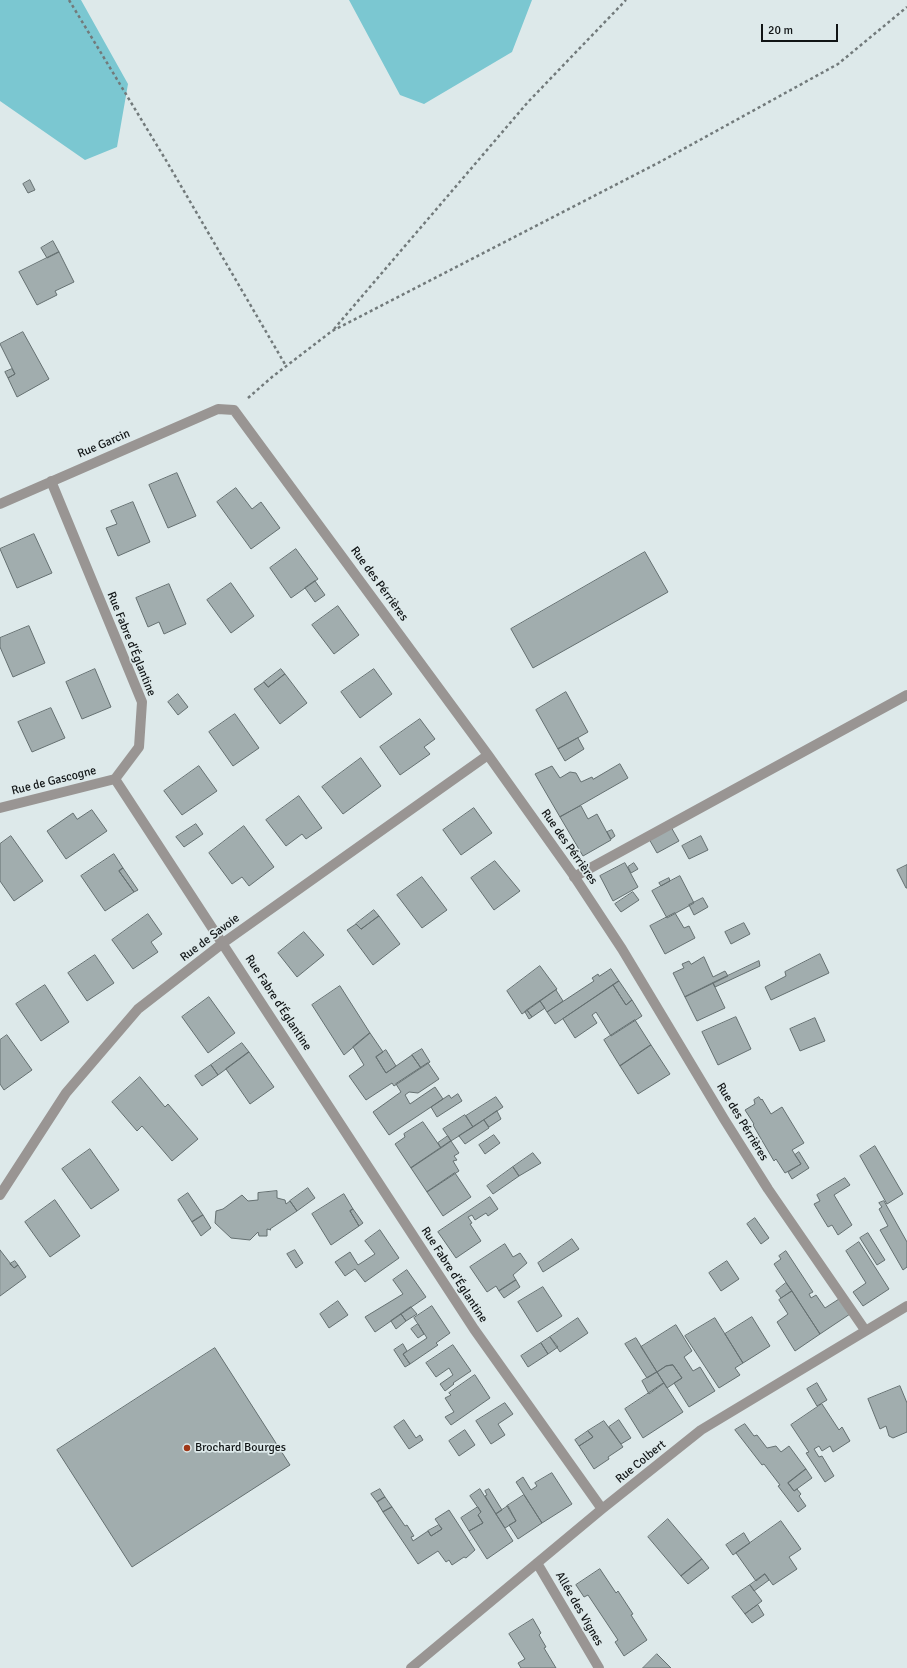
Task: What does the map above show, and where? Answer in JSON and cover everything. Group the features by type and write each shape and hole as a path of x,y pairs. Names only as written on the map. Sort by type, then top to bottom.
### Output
{"street":[{"name":"Rue Garcin","path":"0,504 218,409 234,410"},
{"name":"Rue des Pérrières","path":"234,410 488,755 574,877 622,949 768,1189 865,1330"},
{"name":"Rue Fabre d'Églantine","path":"51,481 142,702 140,747 115,779 474,1329 602,1509"},
{"path":"574,877 907,695"},
{"name":"Rue de Savoie","path":"0,1195 66,1093 138,1009 223,943 488,755"},
{"name":"Rue de Gascogne","path":"0,808 115,779"},
{"name":"Rue Colbert","path":"412,1668 602,1509 701,1430 907,1306"},
{"name":"Allée des Vignes","path":"537,1563 599,1668"}],"path":[{"path":"69,0 167,162 286,366"},
{"path":"332,331 528,102 626,0"},
{"path":"234,410 286,366 332,331 658,163 838,64 907,7"}],"shaded area":[{"path":"0,0 81,0 128,84 117,147 85,160 0,101"},
{"path":"349,0 532,0 512,52 424,104 400,95"}],"building":[{"path":"30,180 35,190 28,193 23,184"},
{"path":"53,241 59,252 47,258 41,248"},
{"path":"59,252 74,282 55,291 57,295 37,305 19,272"},
{"path":"23,332 49,379 17,397 8,378 15,374 0,344"},
{"path":"12,369 15,374 8,378 5,372"},
{"path":"177,473 196,516 168,528 149,485"},
{"path":"236,488 252,509 261,502 280,528 251,549 217,502"},
{"path":"133,502 150,542 118,556 106,528 117,524 111,511"},
{"path":"34,534 52,573 17,588 0,549"},
{"path":"296,549 318,579 291,598 270,568"},
{"path":"645,552 668,592 533,668 511,629"},
{"path":"315,581 325,595 315,602 305,588"},
{"path":"231,583 254,616 231,633 207,600"},
{"path":"169,584 186,624 164,634 159,622 148,627 136,598"},
{"path":"338,606 359,635 334,654 312,625"},
{"path":"29,626 45,663 13,677 0,647 0,638"},
{"path":"95,669 111,707 82,719 66,682"},
{"path":"281,669 285,674 268,687 264,682"},
{"path":"374,669 392,694 360,718 341,692"},
{"path":"285,674 307,703 280,724 254,689 264,682 268,687"},
{"path":"566,692 588,732 558,749 536,710"},
{"path":"178,694 188,707 178,715 168,702"},
{"path":"51,708 65,738 32,752 18,722"},
{"path":"235,714 259,748 233,766 209,732"},
{"path":"420,719 435,739 424,747 430,754 400,775 380,747"},
{"path":"578,738 584,749 565,761 558,749"},
{"path":"361,758 381,786 343,814 322,787"},
{"path":"620,764 628,778 560,817 535,774 552,766 560,778 570,772 576,773 581,782 592,777 593,779"},
{"path":"199,766 217,791 182,815 164,791"},
{"path":"299,796 322,828 306,839 302,834 286,846 266,820"},
{"path":"581,806 588,819 597,814 611,840 583,856 560,817"},
{"path":"474,808 492,833 461,855 443,830"},
{"path":"92,810 107,831 66,859 47,831 73,813 77,819"},
{"path":"196,824 203,834 184,847 176,837"},
{"path":"244,826 274,867 249,886 242,877 232,884 209,853"},
{"path":"671,827 679,841 657,853 649,839"},
{"path":"612,830 615,836 611,839 607,832"},
{"path":"11,836 43,881 14,901 0,881 0,844"},
{"path":"701,836 708,850 689,859 682,846"},
{"path":"114,854 123,868 119,871 134,892 105,911 81,876"},
{"path":"495,861 520,891 494,910 471,878"},
{"path":"625,863 638,887 613,901 600,876"},
{"path":"634,863 638,869 631,873 628,867"},
{"path":"907,865 907,888 906,888 897,870"},
{"path":"123,868 138,890 134,892 119,871"},
{"path":"680,876 694,903 667,918 652,891"},
{"path":"422,877 447,910 422,928 397,895"},
{"path":"669,878 670,881 661,886 659,883"},
{"path":"633,892 639,900 621,912 615,904"},
{"path":"703,898 708,907 694,915 689,905"},
{"path":"374,910 379,916 361,929 356,924"},
{"path":"675,913 684,928 689,926 695,938 665,954 650,926"},
{"path":"148,914 162,934 151,942 158,952 133,969 112,940"},
{"path":"379,916 400,944 373,965 347,930 356,924 361,929"},
{"path":"744,923 750,934 731,944 725,932"},
{"path":"304,932 324,955 297,977 278,953"},
{"path":"820,954 829,973 771,1000 765,987 786,976 785,972"},
{"path":"95,955 114,983 87,1001 68,973"},
{"path":"704,957 713,977 725,971 728,976 685,997 673,973 684,968 682,964 689,961 691,964"},
{"path":"759,961 760,966 715,987 713,983"},
{"path":"540,966 557,989 522,1014 507,991"},
{"path":"611,969 619,981 555,1024 547,1012 594,981 592,978"},
{"path":"619,981 632,1000 626,1005 613,985"},
{"path":"713,983 725,1008 697,1021 685,997"},
{"path":"45,985 69,1022 41,1041 16,1004"},
{"path":"613,985 626,1005 632,1000 642,1016 611,1036 596,1012 592,1015 597,1023 575,1038 563,1019"},
{"path":"340,986 370,1033 344,1055 312,1005"},
{"path":"556,990 563,1001 547,1012 540,1001"},
{"path":"209,997 235,1033 208,1053 182,1017"},
{"path":"540,1001 545,1008 532,1017 527,1010"},
{"path":"527,1010 532,1017 529,1019 525,1012"},
{"path":"736,1017 751,1049 718,1065 702,1032"},
{"path":"815,1018 825,1041 800,1051 790,1029"},
{"path":"635,1020 651,1045 620,1066 604,1040"},
{"path":"370,1033 383,1052 376,1057 386,1073 412,1055 421,1068 394,1086 392,1083 366,1100 349,1076 364,1065 353,1047"},
{"path":"7,1035 32,1070 4,1090 0,1084 0,1040"},
{"path":"242,1043 249,1052 218,1075 211,1065"},
{"path":"651,1045 670,1074 638,1094 620,1066"},
{"path":"422,1049 430,1062 421,1068 412,1055"},
{"path":"386,1050 396,1066 386,1073 376,1057"},
{"path":"249,1052 274,1087 250,1104 226,1069"},
{"path":"428,1063 439,1079 418,1093 409,1092 405,1095 410,1104 435,1087 443,1099 389,1135 373,1112 401,1092 396,1084"},
{"path":"211,1065 218,1075 202,1086 195,1076"},
{"path":"140,1077 165,1107 168,1104 198,1139 172,1161 142,1126 137,1131 112,1102"},
{"path":"458,1094 462,1101 437,1117 431,1107 449,1095 451,1098"},
{"path":"496,1097 503,1107 473,1127 466,1116"},
{"path":"759,1097 761,1100 762,1099 771,1114 782,1107 804,1143 792,1150 801,1164 785,1173 776,1159 774,1161 745,1110 755,1104 754,1100"},
{"path":"497,1111 501,1119 489,1127 484,1120"},
{"path":"465,1115 473,1127 451,1141 443,1129"},
{"path":"484,1120 489,1128 465,1144 459,1136"},
{"path":"423,1122 441,1148 411,1168 395,1144 405,1137 404,1134"},
{"path":"494,1135 500,1143 485,1154 479,1145"},
{"path":"448,1136 451,1141 441,1148 438,1143"},
{"path":"451,1141 459,1153 454,1156 457,1160 453,1161 459,1171 427,1192 411,1168"},
{"path":"875,1146 903,1194 887,1204 860,1156"},
{"path":"90,1149 119,1190 91,1209 62,1169"},
{"path":"799,1152 809,1168 792,1179 788,1172 801,1164 795,1155"},
{"path":"533,1153 541,1163 519,1176 513,1167"},
{"path":"513,1167 519,1176 493,1194 487,1186"},
{"path":"455,1173 471,1197 443,1216 427,1192"},
{"path":"845,1178 850,1185 834,1195 852,1225 838,1235 832,1225 828,1227 814,1204 820,1201 817,1195"},
{"path":"308,1188 315,1198 297,1211 290,1201"},
{"path":"277,1191 277,1198 285,1200 286,1204 290,1201 297,1211 270,1229 271,1230 267,1229 267,1236 259,1236 258,1232 250,1240 231,1238 215,1223 216,1211 223,1209 242,1195 248,1201 258,1200 258,1193"},
{"path":"188,1193 203,1215 192,1222 178,1200"},
{"path":"344,1194 353,1209 350,1211 359,1226 331,1245 312,1214"},
{"path":"490,1197 498,1209 488,1216 486,1213 475,1220 472,1215 468,1217 472,1223 470,1224 481,1241 456,1258 438,1232"},
{"path":"55,1200 80,1236 50,1257 25,1222"},
{"path":"884,1201 907,1242 907,1267 903,1270 880,1230 888,1226 879,1209 882,1207 879,1203"},
{"path":"353,1209 363,1223 359,1226 350,1211"},
{"path":"203,1215 211,1228 201,1236 192,1222"},
{"path":"755,1218 769,1238 761,1244 747,1224"},
{"path":"380,1230 399,1258 365,1282 355,1269 345,1276 335,1262 350,1252 358,1265 375,1254 365,1241"},
{"path":"868,1233 885,1260 877,1265 860,1238"},
{"path":"572,1239 579,1249 543,1272 538,1263"},
{"path":"859,1242 889,1289 863,1306 853,1292 866,1283 846,1251"},
{"path":"505,1244 513,1257 520,1253 527,1263 513,1275 516,1280 499,1291 496,1286 487,1292 470,1267"},
{"path":"0,1250 14,1268 18,1265 26,1277 0,1296"},
{"path":"295,1250 303,1263 296,1268 287,1254"},
{"path":"786,1251 813,1292 809,1294 811,1298 816,1295 825,1308 839,1299 850,1314 820,1334 774,1264 781,1259 779,1256"},
{"path":"15,1261 18,1265 14,1268 10,1264"},
{"path":"727,1261 739,1279 721,1291 709,1273"},
{"path":"407,1270 426,1297 375,1332 365,1317 403,1294 393,1280"},
{"path":"516,1280 520,1287 504,1298 499,1291"},
{"path":"786,1283 792,1291 781,1298 776,1291"},
{"path":"543,1287 562,1316 537,1332 518,1302"},
{"path":"792,1291 820,1334 795,1351 777,1322 788,1314 779,1300"},
{"path":"338,1301 348,1315 329,1328 320,1314"},
{"path":"432,1306 450,1333 436,1343 438,1345 410,1364 403,1354 427,1338 414,1318"},
{"path":"411,1307 417,1314 406,1321 401,1314"},
{"path":"401,1314 406,1321 396,1329 391,1321"},
{"path":"752,1317 770,1346 743,1363 725,1334"},
{"path":"578,1318 588,1333 560,1352 550,1337"},
{"path":"715,1318 743,1363 735,1368 740,1375 719,1388 685,1336"},
{"path":"418,1324 424,1334 418,1338 411,1329"},
{"path":"676,1325 692,1351 684,1357 693,1371 700,1367 715,1391 689,1407 674,1383 682,1378 673,1365 666,1366 657,1372 641,1347"},
{"path":"550,1337 558,1347 548,1354 541,1343"},
{"path":"636,1338 657,1372 647,1378 625,1344"},
{"path":"541,1343 548,1354 528,1367 521,1356"},
{"path":"403,1344 407,1351 403,1354 410,1364 405,1367 394,1350"},
{"path":"453,1345 471,1371 453,1383 454,1384 445,1391 440,1384 453,1375 449,1368 436,1377 426,1363"},
{"path":"215,1348 290,1465 132,1567 57,1450"},
{"path":"673,1365 682,1378 667,1388 657,1372 666,1366"},
{"path":"657,1372 664,1383 649,1394 642,1381"},
{"path":"475,1375 490,1398 451,1425 445,1417 454,1412 445,1398 451,1395 449,1393"},
{"path":"664,1383 683,1412 643,1438 625,1409"},
{"path":"817,1383 827,1400 817,1406 807,1389"},
{"path":"900,1386 907,1403 907,1432 893,1438 889,1436 886,1426 880,1429 868,1399"},
{"path":"505,1403 513,1414 498,1424 505,1435 491,1444 476,1421"},
{"path":"822,1404 839,1430 842,1427 850,1441 833,1452 830,1446 822,1451 819,1446 814,1449 819,1457 822,1456 834,1476 825,1482 806,1453 809,1452 791,1425"},
{"path":"404,1420 416,1438 420,1435 423,1440 409,1449 394,1427"},
{"path":"619,1420 631,1438 621,1444 609,1427"},
{"path":"604,1421 623,1447 594,1469 579,1446 593,1437 588,1431"},
{"path":"745,1424 754,1436 757,1435 767,1448 776,1446 781,1452 789,1446 806,1469 788,1483 794,1491 797,1489 801,1494 799,1496 806,1506 798,1512 778,1486 780,1485 764,1464 762,1465 735,1430"},
{"path":"465,1430 475,1445 459,1456 449,1441"},
{"path":"588,1431 593,1437 579,1446 575,1440"},
{"path":"806,1469 812,1478 794,1491 788,1483"},
{"path":"552,1473 572,1504 542,1523 516,1482 523,1477 531,1490 537,1486 535,1483"},
{"path":"380,1489 385,1497 377,1502 371,1494"},
{"path":"480,1489 513,1541 487,1559 469,1531 483,1523 478,1515 481,1512 470,1496"},
{"path":"489,1489 502,1510 496,1514 485,1496 487,1495 485,1491"},
{"path":"524,1495 542,1523 518,1539 509,1525 516,1521 507,1506"},
{"path":"385,1497 392,1507 383,1512 377,1502"},
{"path":"508,1506 516,1521 505,1528 496,1514"},
{"path":"392,1507 414,1536 411,1537 413,1541 428,1531 431,1536 442,1529 435,1519 449,1510 475,1550 466,1558 464,1557 452,1565 449,1560 446,1562 438,1551 418,1564 383,1512"},
{"path":"478,1507 481,1512 478,1515 483,1523 469,1531 461,1518"},
{"path":"668,1519 702,1559 681,1576 648,1537"},
{"path":"781,1521 801,1549 789,1557 797,1569 773,1585 765,1574 756,1581 736,1553"},
{"path":"439,1525 442,1529 431,1536 428,1531"},
{"path":"744,1533 750,1543 733,1555 726,1545"},
{"path":"702,1559 709,1568 688,1584 681,1576"},
{"path":"600,1569 616,1593 618,1591 647,1640 624,1656 615,1642 618,1640 588,1595 584,1597 576,1585"},
{"path":"765,1574 769,1580 754,1591 750,1585"},
{"path":"750,1585 762,1601 745,1614 732,1597"},
{"path":"758,1605 764,1615 752,1623 745,1614"},
{"path":"533,1619 541,1633 539,1635 546,1647 544,1648 556,1668 521,1668 518,1663 525,1659 509,1634"},
{"path":"657,1654 671,1668 643,1668"}],"place":[{"name":"Brochard Bourges","path":"187,1448"}]}
